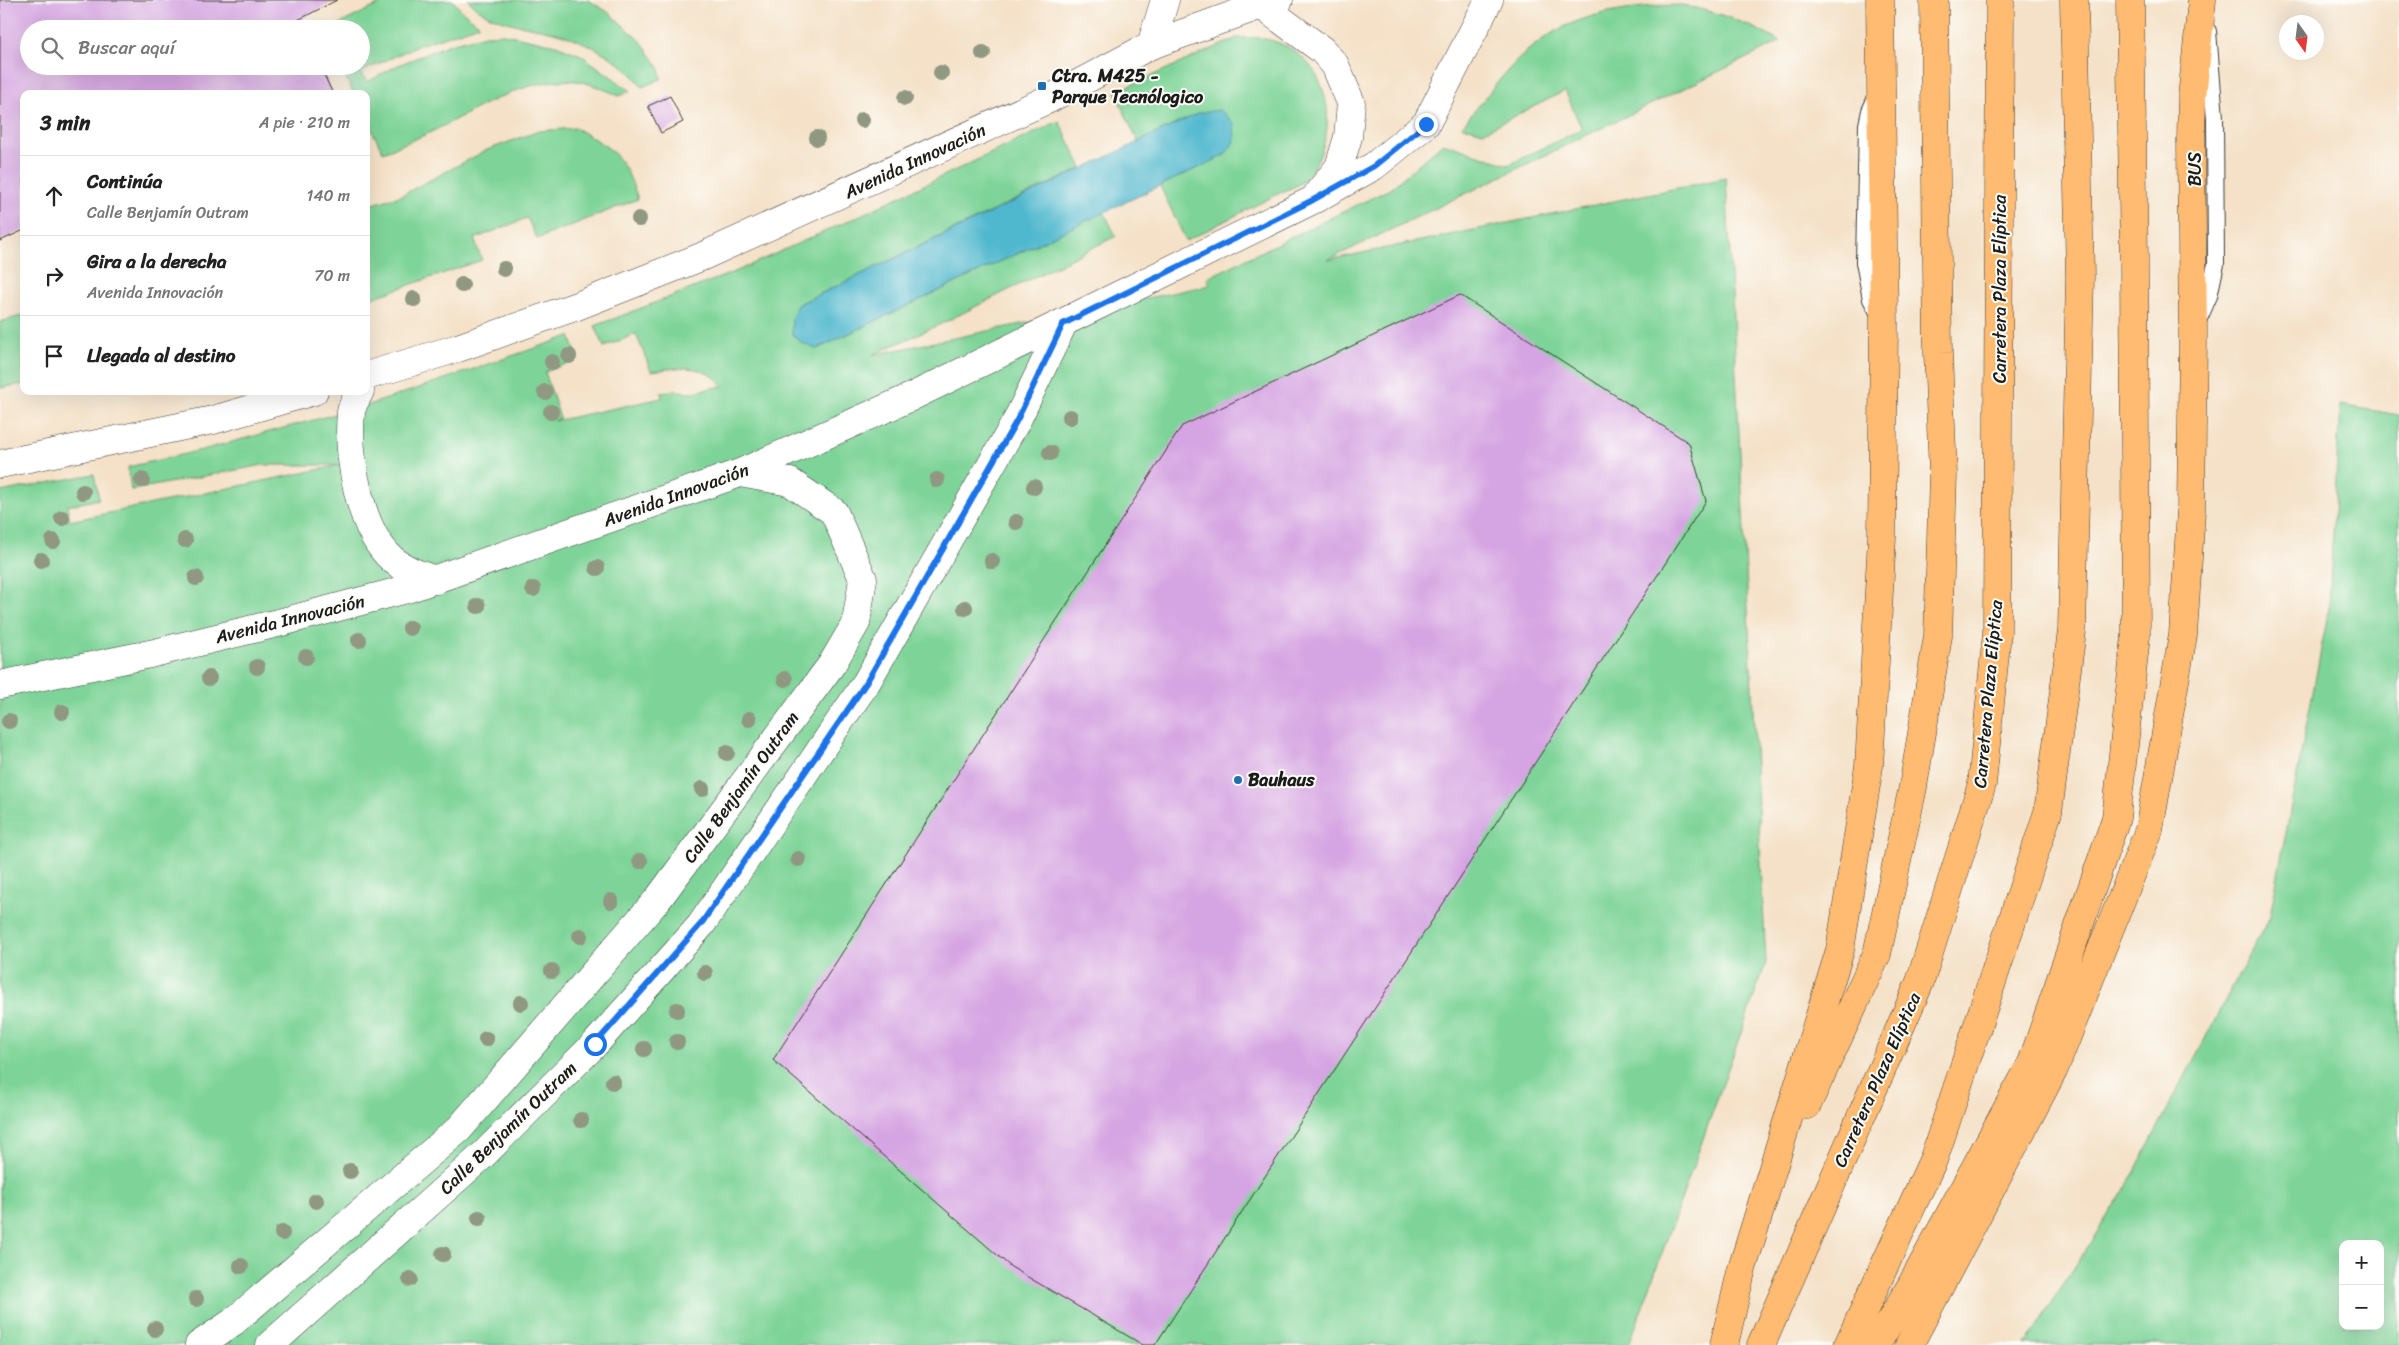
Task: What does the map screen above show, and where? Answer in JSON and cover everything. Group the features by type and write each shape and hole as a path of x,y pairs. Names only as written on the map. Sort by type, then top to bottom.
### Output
{"main road":[{"path":"1724,1345 1741,1272 1840,950 1869,766 1882,538 1884,322 1880,0"},
{"path":"1762,1202 1877,954 1913,787 1938,636 1943,474 1938,353 1934,0"},
{"name":"Carretera Plaza Elíptica","path":"1761,1345 1920,982 1982,784 1997,633 2000,0"},
{"path":"1848,1345 1934,1158 2048,812 2072,631 2080,277 2074,0"},
{"path":"1876,1345 1912,1284 2032,1062 2116,818 2136,636 2134,260 2130,0"},
{"path":"1909,1345 2054,1069 2149,830 2183,635 2191,511 2193,335 2192,97 2204,0"}],"street":[{"path":"1151,45 1165,0"},
{"name":"Avenida Innovación","path":"0,685 150,654 282,622 436,580 740,473 909,398 1313,200 1374,166 1426,124 1482,12 1490,0"},
{"name":"Avenida Innovación","path":"370,379 577,306 701,257 1051,98 1151,45 1266,2 1322,50 1335,65 1351,103 1348,137 1339,167 1313,200"},
{"name":"Calle Benjamín Outram","path":"270,1345 483,1155 595,1044 701,924 866,683 1017,420 1063,324"},
{"path":"0,464 213,420 300,395"},
{"path":"358,395 351,410 353,468 354,478 371,529 390,557 404,569 436,580"},
{"name":"Calle Benjamín Outram","path":"199,1345 233,1322 459,1129 658,899 832,664 856,623 863,579 834,512 790,482 740,473"}],"green space":[{"path":"388,0 452,0 462,11 480,25 419,45 370,68 370,20 347,20"},
{"path":"468,0 588,0 608,12 640,40 660,69 661,79 642,87 634,77 612,58 585,43 558,33 494,18"},
{"path":"1683,5 1733,19 1780,42 1328,260 1726,178 1766,963 1629,1345 0,1345 0,492 94,474 99,499 67,506 70,521 341,465 263,465 131,490 128,467 202,450 369,405 570,336 578,359 545,372 560,418 554,421 662,398 661,393 675,390 688,393 723,386 708,373 690,368 651,371 636,334 604,347 595,326 737,271 848,221 1059,121 1082,168 797,305 817,349 1104,212 1116,236 943,323 872,355 1210,285 1207,278 1390,189 1443,143 1508,165 1582,129 1565,91 1483,132 1462,126 1518,59 1556,31 1573,23 1608,12 1645,7"},
{"path":"505,34 556,45 581,55 631,91 619,96 593,85 576,81 538,84 500,97 429,133 383,152 370,127 370,90 352,90 344,75 363,75 367,82 396,66 450,44 485,35"},
{"path":"1237,38 1260,38 1284,45 1302,58 1316,74 1324,94 1327,116 1325,139 1317,160 1304,180 1294,187 1186,241 1160,186 1225,155 1199,113 1138,142 1115,92"},
{"path":"575,128 600,142 622,163 638,199 537,239 527,218 474,239 482,260 370,299 370,205 400,196 487,150 539,131"},
{"path":"20,316 20,385 0,388 0,322"},
{"path":"2340,405 2399,415 2399,1345 2025,1345 2129,1182 2270,916 2329,608"}],"water":[{"path":"1220,110 1234,123 1235,140 1225,155 816,349 802,343 792,334 792,319 797,305 1199,113"}],"building":[{"path":"0,0 337,0 298,20 20,20 20,75 324,75 331,90 20,90 20,232 0,241"},
{"path":"670,96 683,122 661,133 648,106"},
{"name":"Bauhaus","path":"1460,295 1689,443 1706,501 1155,1345 1143,1345 1011,1267 773,1060 1182,426"}],"place":[{"name":"Ctra. M425 - Parque Tecnólogico","path":"1042,86"},
{"name":"Bauhaus","path":"1238,780"}],"route":[{"path":"595,1044 701,924 866,683 1017,420 1063,324 1313,200 1374,166 1426,124"}]}
